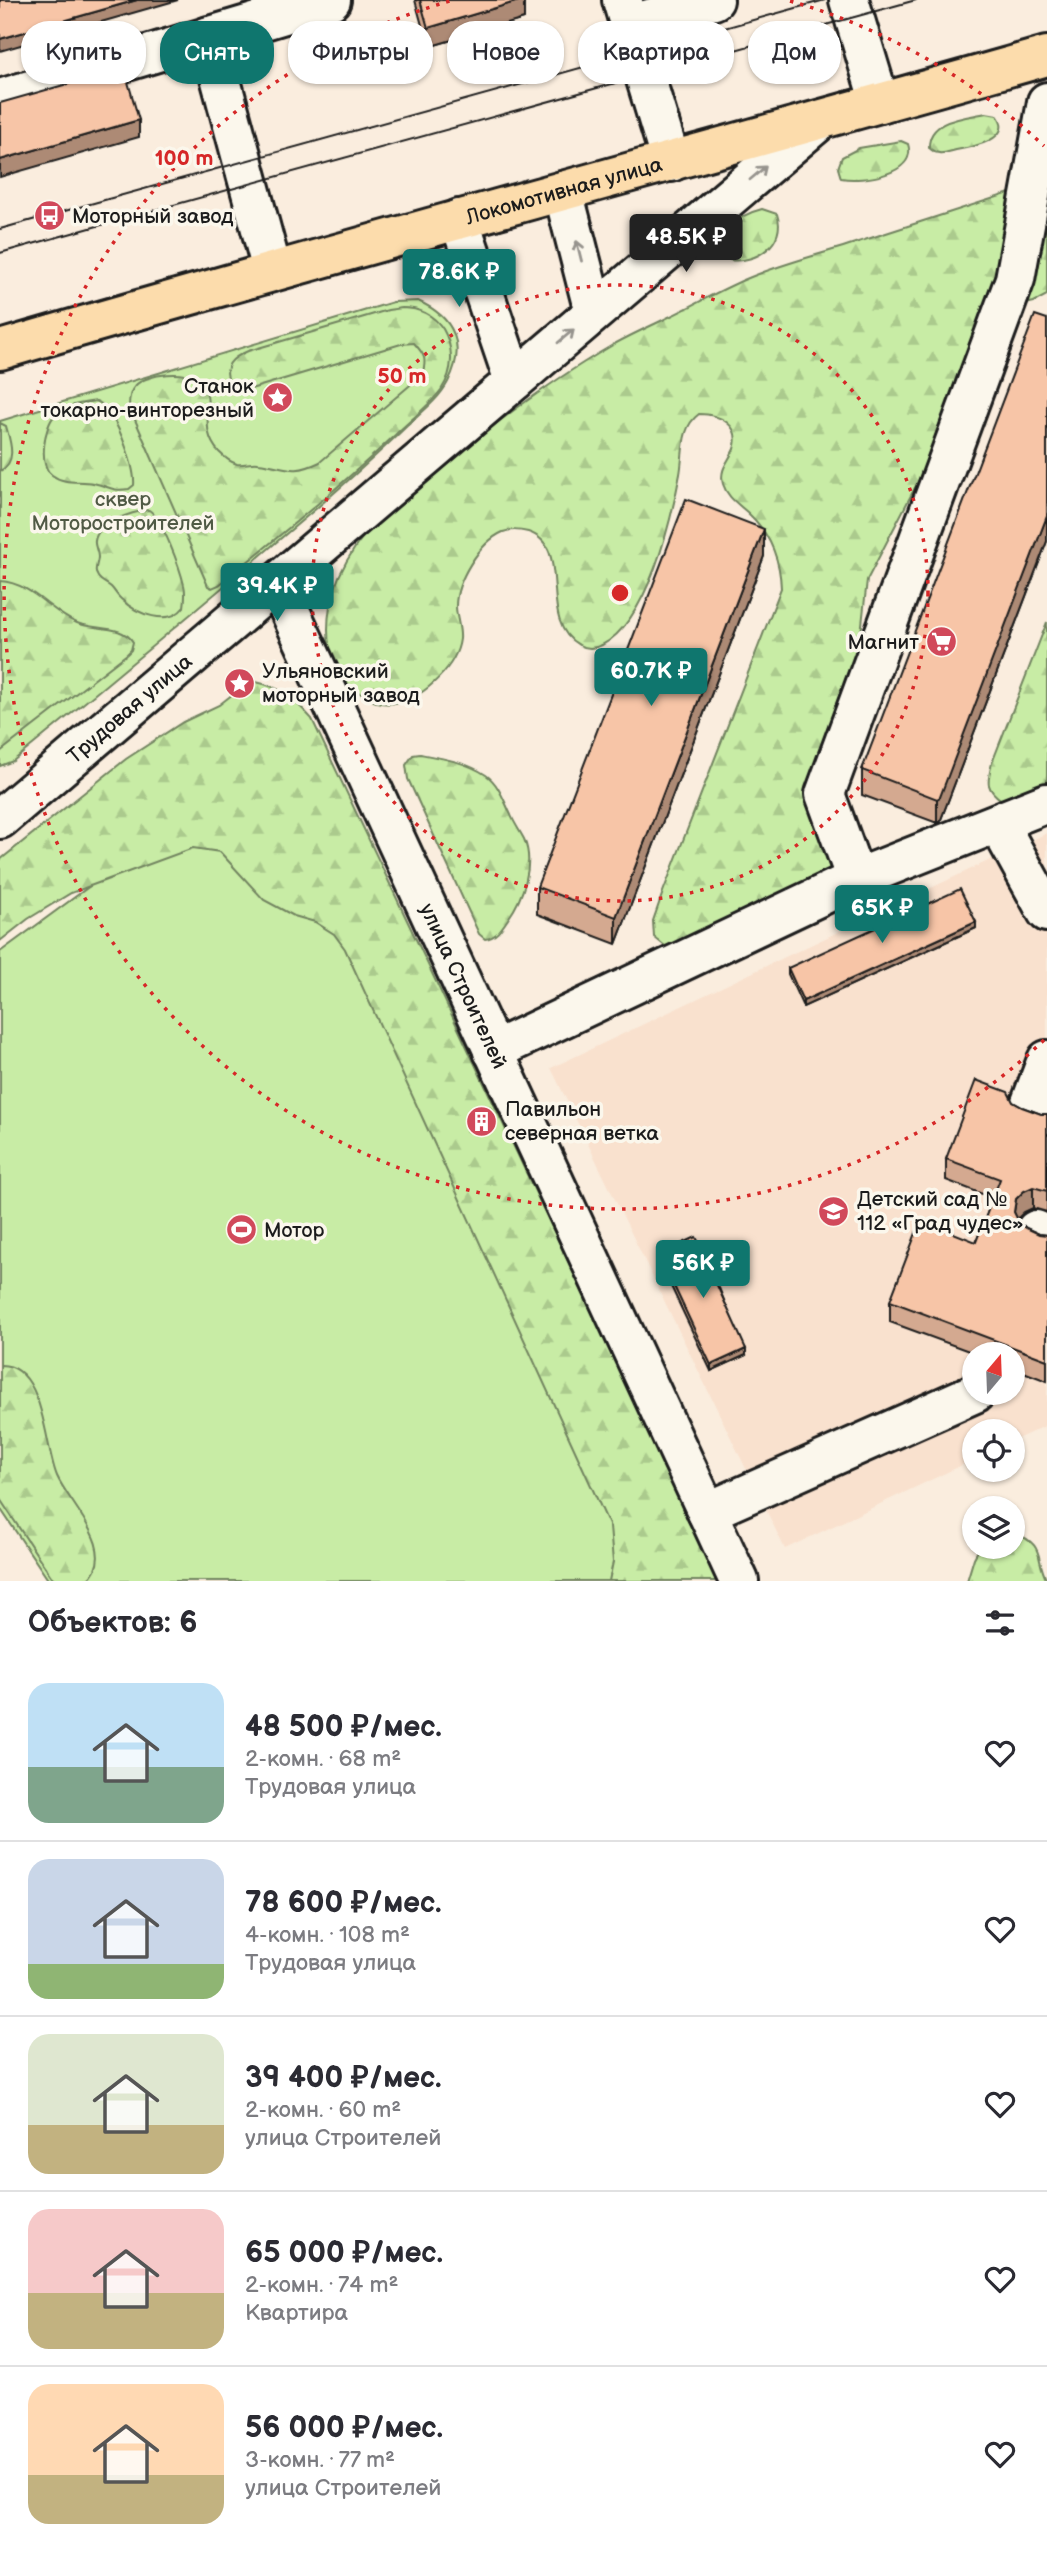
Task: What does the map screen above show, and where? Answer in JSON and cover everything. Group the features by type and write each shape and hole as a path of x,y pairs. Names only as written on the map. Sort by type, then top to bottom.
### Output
{"main road":[{"name":"Локомотивная улица","path":"0,350 272,270 818,122 1047,56"}],"street":[{"path":"260,21 331,0"},
{"path":"671,162 626,12 714,0"},
{"path":"849,0 880,103"},
{"path":"0,99 160,51"},
{"path":"222,84 272,270"},
{"path":"856,879 825,794 1015,279 1047,102"},
{"name":"Трудовая улица","path":"0,819 818,122"},
{"path":"563,191 594,312"},
{"path":"459,219 514,380"},
{"name":"улица Строителей","path":"277,583 739,1581"},
{"path":"493,1051 856,879 1047,803"},
{"path":"998,823 1047,912"},
{"path":"1047,1060 1029,1108 1047,1114"},
{"path":"707,1512 962,1399"}],"shaded area":[{"name":"Детский сад № 112 «Град чудес»","path":"1047,833 1047,1425 1025,1435 1025,1419 962,1419 962,1465 785,1549 551,1068"}],"green space":[{"path":"986,113 997,115 1001,123 1001,130 990,140 943,153 929,148 930,138 941,126"},
{"path":"901,141 908,144 909,155 905,163 896,169 874,177 841,178 838,168 842,157 859,148"},
{"path":"1047,181 1047,295 1017,306 937,457 920,478 867,580 834,875 681,949 665,946 654,937 653,921 663,892 781,588 776,556 767,537 755,520 730,496 723,484 723,469 734,449 735,433 727,422 714,416 699,414 689,426 670,517 655,568 632,615 618,633 602,645 584,647 566,634 559,620 549,552 542,540 528,532 509,530 486,544 465,574 456,606 460,635 458,649 446,669 429,687 409,699 380,703 345,681 330,652 328,629 334,590 356,546 376,522 411,490 548,386 618,342 758,274"},
{"path":"762,209 777,214 778,234 773,242 759,255 750,259 730,260 724,242 730,227 744,216"},
{"name":"сквер Моторостроителей","path":"418,301 441,315 454,334 456,344 454,369 435,400 330,497 13,761 0,766 0,421 393,302"},
{"path":"402,308 415,309 430,316 447,336 451,360 441,390 374,455 308,512 219,585 212,588 208,586 129,406 133,388 148,378 168,374 194,378 205,389 212,443 225,457 237,464 258,463 289,469 310,466 320,462 422,375 425,361 421,351 414,343 401,344 244,391 230,385 227,373 230,364 248,351"},
{"path":"96,401 110,414 128,452 134,476 134,485 129,489 62,480 52,475 45,463 44,445 55,415 69,407"},
{"path":"0,423 6,426 11,457 6,467 0,471"},
{"path":"149,510 165,533 185,588 184,607 170,616 152,616 135,609 99,579 96,572 98,557 95,541 102,528 125,516"},
{"path":"0,581 22,587 77,623 115,630 133,642 127,654 0,752"},
{"path":"1047,622 1047,791 1003,801 990,789 990,770"},
{"path":"256,682 274,687 287,695 312,719 719,1581 609,1581 613,1562 610,1527 345,949 334,934 315,922 294,916 264,900 220,852 193,848 71,893 28,919 0,941 0,860 126,759 183,722 219,705 238,690"},
{"path":"420,754 463,764 491,779 524,839 528,870 523,891 503,926 496,935 489,938 485,939 479,934 408,779 406,765 413,755"},
{"name":"Мотор","path":"274,793 648,1581 49,1581 0,1508 0,952 180,820"},
{"path":"0,1365 15,1368 26,1378 34,1392 57,1476 95,1542 98,1556 95,1569 86,1581 56,1581 0,1499"},
{"path":"1025,1538 1038,1552 1047,1581 967,1581 974,1559 1025,1559"}],"building":[{"path":"0,0 137,0 63,21 21,21 21,33 0,39"},
{"path":"420,0 522,0 433,27 433,21 426,21"},
{"path":"67,84 129,84 139,120 0,160 0,103"},
{"path":"1035,315 1047,319 1047,516 937,799 862,770"},
{"path":"686,499 764,529 616,917 537,887"},
{"path":"960,889 976,922 803,1001 788,968"},
{"path":"976,1080 1008,1092 1013,1102 1022,1107 1047,1114 1047,1191 1033,1187 1024,1191 1016,1199 1014,1212 1026,1228 1047,1235 1047,1360 1026,1352 1026,1342 999,1342 890,1301 921,1220 976,1242 1000,1179 946,1159"},
{"path":"696,1237 719,1282 716,1283 746,1349 711,1365 659,1254"}],"tram line":[{"path":"0,229 825,0"},
{"path":"0,253 916,0"}],"place":[{"name":"Моторный завод","path":"49,216"},
{"name":"Станок токарно-винторезный","path":"277,398"},
{"name":"Магнит","path":"942,642"},
{"name":"Ульяновский моторный завод","path":"239,683"},
{"name":"Павильон северная ветка","path":"482,1121"},
{"name":"Детский сад № 112 «Град чудес»","path":"834,1211"},
{"name":"Мотор","path":"241,1230"}]}
